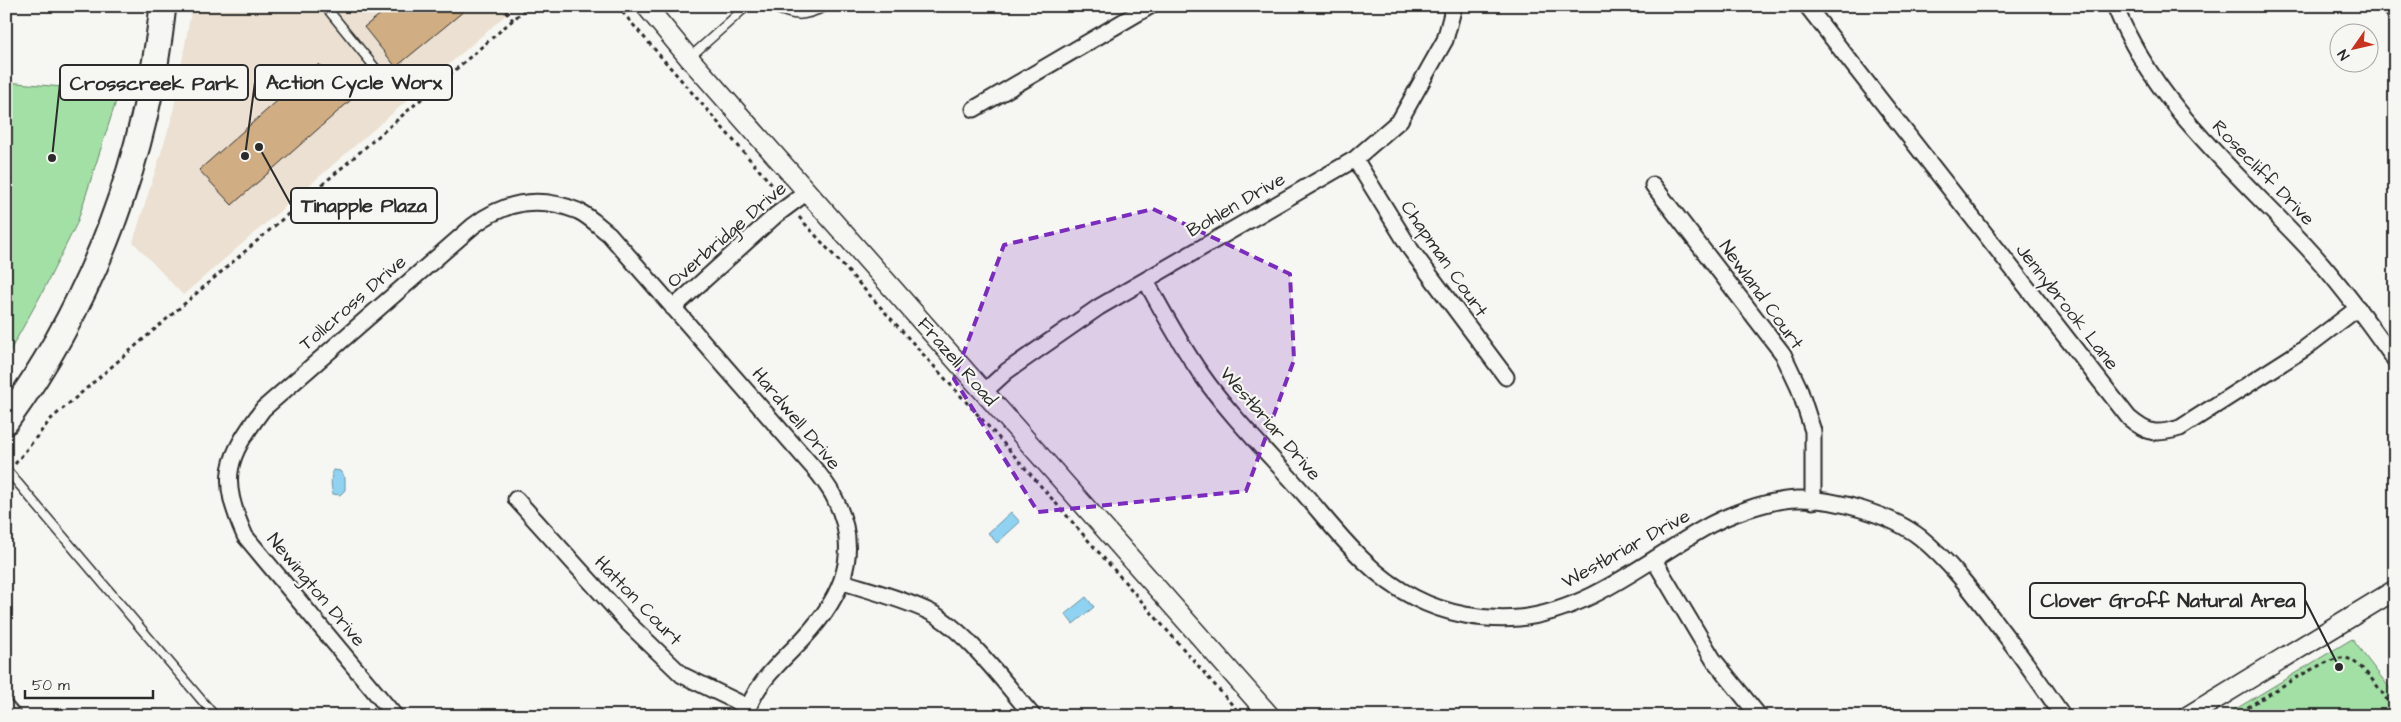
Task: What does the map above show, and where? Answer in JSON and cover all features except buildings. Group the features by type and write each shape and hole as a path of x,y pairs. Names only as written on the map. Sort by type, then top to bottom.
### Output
{"main road":[{"path":"6,421 82,295 106,242 140,138 152,86 162,6"}],"street":[{"name":"Frazell Road","path":"646,6 689,58 1270,716"},
{"path":"974,109 1150,6"},
{"name":"Bohlen Drive","path":"984,392 1007,371 1099,307 1355,159 1400,120 1444,40 1454,6"},
{"name":"Jennybrook Lane","path":"1807,6 2129,418 2143,430 2162,434 2180,428 2304,350 2358,308"},
{"name":"Rosecliff Drive","path":"2114,6 2124,31 2155,80 2197,134 2227,168 2305,245 2358,308 2395,360"},
{"path":"2390,6 2395,13"},
{"name":"Chapman Court","path":"1355,159 1411,250 1506,378"},
{"name":"Newland Court","path":"1653,185 1783,354 1799,388 1813,431 1813,501"},
{"name":"Overbridge Drive","path":"674,308 789,205 807,192"},
{"name":"Tollcross Drive","path":"229,478 231,460 240,440 263,410 488,214 522,202 542,202"},
{"name":"Hardwell Drive","path":"542,202 579,212 610,234 818,473 835,499 844,524 847,553 843,582 826,614 762,682 747,712"},
{"name":"Westbriar Drive","path":"1146,281 1202,376 1354,552 1383,577 1413,598 1446,611 1485,618 1518,618 1549,613 1578,601 1654,560 1703,528 1728,516 1756,507 1796,499 1837,504 1876,514 1919,536 1953,568 1976,596 2034,673 2063,716"},
{"name":"Newington Drive","path":"229,478 232,508 245,536 395,716"},
{"name":"Hatton Court","path":"516,499 628,623 682,675 747,712"},
{"path":"1654,560 1713,659 1758,716"},
{"path":"843,582 898,600 940,618 958,632 1033,716"},
{"path":"2188,716 2395,590"}],"lane":[{"path":"326,6 377,70"},
{"path":"689,58 747,6"},
{"path":"770,6 791,15 808,15 827,6"},
{"path":"7,470 215,716"},
{"path":"6,702 18,716"}],"path":[{"path":"500,6 512,20"},
{"path":"7,470 51,418 529,6"},
{"path":"617,6 789,205 997,436 1242,716"},
{"path":"2234,716 2320,664 2340,657 2346,658 2359,666 2395,712"}],"highlighted area":[{"path":"1153,209 1290,274 1294,360 1246,491 1038,512 954,379 1004,245"}],"shaded area":[{"path":"192,6 516,6 183,295 133,242 172,118"}],"green space":[{"path":"6,82 119,92 77,223 42,293 6,358"},
{"path":"2352,639 2395,695 2395,716 2224,716"}],"water":[{"path":"334,470 340,471 345,478 345,490 340,495 333,494 332,491 331,478"},
{"path":"1011,512 1020,522 997,543 988,533"},
{"path":"1086,597 1094,607 1073,624 1065,614"}],"place":[{"name":"Tinapple Plaza","path":"259,147"},
{"name":"Action Cycle Worx","path":"245,156"},
{"name":"Crosscreek Park","path":"52,158"},
{"name":"Clover Groff Natural Area","path":"2339,667"}]}
